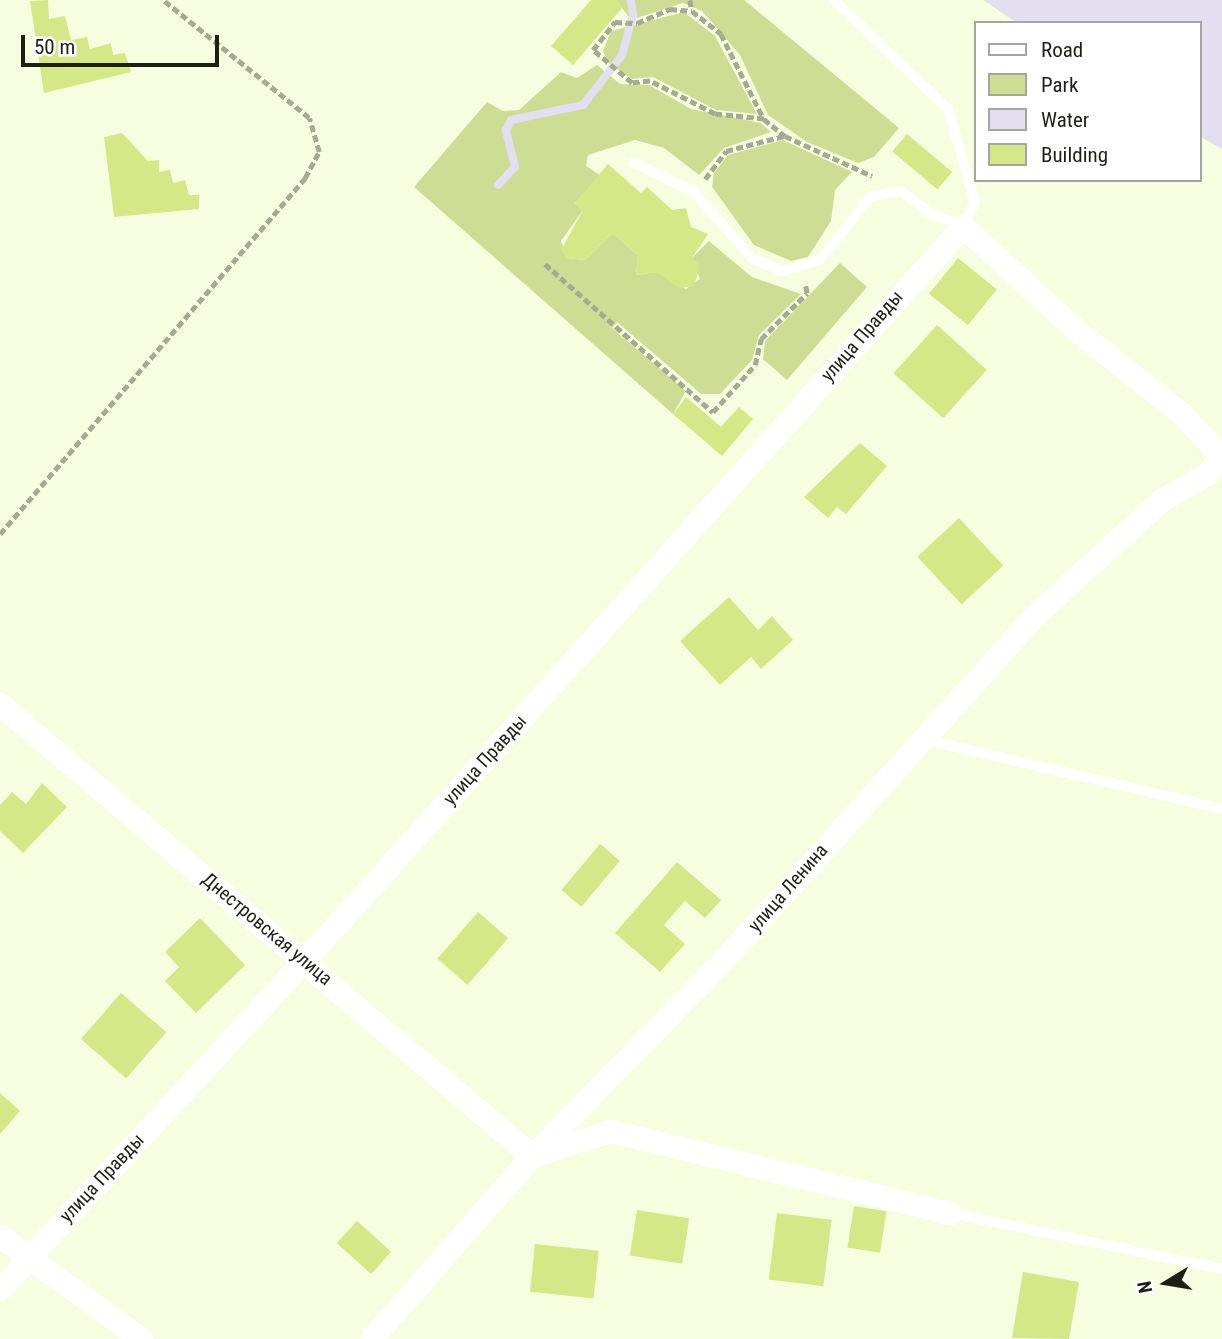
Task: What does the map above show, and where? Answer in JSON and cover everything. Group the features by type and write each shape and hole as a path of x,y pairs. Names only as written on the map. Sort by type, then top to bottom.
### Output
{"street":[{"path":"963,226 1077,331 1182,414 1221,457"},
{"name":"улица Правды","path":"0,1289 305,960 963,226"},
{"name":"улица Ленина","path":"371,1339 532,1156 727,956 919,739 1033,617 1160,501 1208,474 1221,457"},
{"name":"Днестровская улица","path":"0,704 305,960 532,1156"},
{"path":"532,1156 611,1131 950,1213"},
{"path":"0,1236 141,1339"}],"lane":[{"path":"633,162 694,192 752,258 783,271 802,269 820,260 871,196 901,191 929,213 963,226 975,202 948,108 834,0"},
{"path":"919,739 1222,809"},
{"path":"950,1213 1222,1269"}],"path":[{"path":"0,534 305,178 319,152 309,118 163,0"},
{"path":"690,0 692,11"},
{"path":"764,119 715,114 650,81 632,83 605,65 593,50 615,22 637,23 670,9 692,11 721,34 764,119 785,136 901,191"},
{"path":"694,192 726,151 785,136"},
{"path":"545,264 713,412 755,365 761,339 807,293 802,269"}],"green space":[{"path":"616,0 744,0 899,128 874,157 858,163 807,142 768,115 740,55 702,11 683,3 637,18 628,16"},
{"path":"684,12 715,36 757,114 716,110 653,77 632,79 607,62 603,51 611,31"},
{"path":"597,65 620,84 649,85 691,109 761,123 771,132 724,148 699,175 664,148 635,140 588,155 586,166 600,175 575,203 583,210 561,241 567,258 585,260 612,233 638,255 636,275 657,272 686,289 700,279 692,258 709,241 752,277 801,294 759,335 752,360 720,394 701,394 617,322 612,328 686,391 673,414 414,187 487,102 503,111 519,110 561,72 577,78"},
{"path":"783,140 852,172 835,190 831,221 808,257 791,261 754,245 712,187 714,173 728,155"},
{"path":"840,263 867,287 787,380 763,359 765,341"}],"water":[{"path":"983,0 1222,0 1222,149 1201,137 1201,21 1014,21"}],"building":[{"path":"48,0 49,19 65,16 71,40 87,37 90,49 111,43 113,55 125,53 131,72 44,93 30,1"},
{"path":"591,0 616,0 623,7 573,65 551,46"},
{"path":"122,133 148,161 159,160 159,172 170,170 173,183 185,180 189,195 199,195 199,209 114,217 104,137"},
{"path":"907,134 952,172 937,190 892,152"},
{"path":"608,164 641,193 647,187 672,210 686,208 691,227 708,234 692,258 700,266 694,286 679,288 657,272 636,275 638,255 612,233 585,260 567,258 561,250 583,210 575,203"},
{"path":"958,258 997,289 968,325 929,294"},
{"path":"937,325 987,370 943,418 894,373"},
{"path":"686,397 721,427 739,407 753,419 722,456 673,414"},
{"path":"860,443 887,466 846,514 837,507 828,518 804,497"},
{"path":"959,518 1003,566 962,604 917,557"},
{"path":"729,597 758,630 772,616 793,640 761,669 751,657 720,685 680,641"},
{"path":"42,783 67,807 23,853 0,831 0,805 12,792 26,804"},
{"path":"600,844 620,861 581,907 561,890"},
{"path":"677,862 721,900 705,918 685,901 664,925 685,944 660,972 615,933"},
{"path":"478,912 508,938 468,985 437,959"},
{"path":"200,918 245,965 196,1013 165,981 179,967 165,952"},
{"path":"121,993 166,1032 126,1078 81,1039"},
{"path":"0,1093 20,1111 0,1134"},
{"path":"854,1206 887,1211 880,1253 847,1247"},
{"path":"637,1210 689,1218 682,1264 630,1255"},
{"path":"777,1213 832,1220 823,1286 769,1280"},
{"path":"357,1221 391,1252 371,1274 337,1243"},
{"path":"535,1244 599,1251 594,1298 530,1292"},
{"path":"1023,1272 1079,1282 1069,1339 1012,1338"}],"waterway":[{"path":"498,185 515,167 506,130 511,120 583,105 622,55 633,15 631,0"}]}
